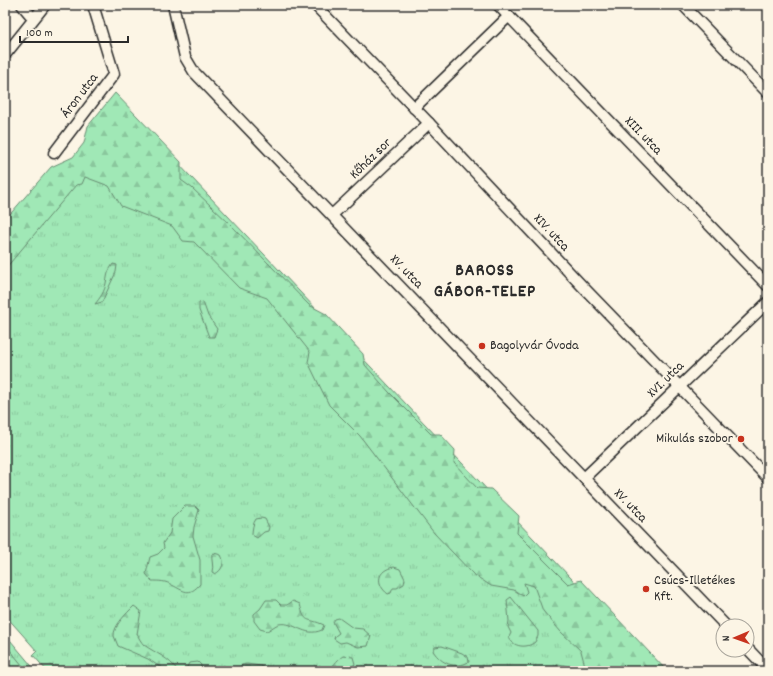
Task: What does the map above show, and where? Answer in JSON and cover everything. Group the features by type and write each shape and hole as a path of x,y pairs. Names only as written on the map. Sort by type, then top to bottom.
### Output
{"street":[{"path":"22,5 34,18"},
{"path":"5,55 45,5"},
{"name":"Áron utca","path":"54,153 114,74 93,5"},
{"name":"XIV. utca","path":"315,5 429,123 583,287 768,478"},
{"name":"XIII. utca","path":"498,5 768,286"},
{"path":"683,5 768,93"},
{"name":"XV. utca","path":"177,7 185,57 191,68 718,618"},
{"path":"414,108 509,16"},
{"name":"Kőház sor","path":"332,215 429,123"},
{"name":"XVI. utca","path":"584,478 768,302"},
{"path":"755,656 768,670"}],"green space":[{"path":"115,93 181,162 181,180 192,188 230,224 309,305 326,314 363,354 365,365 389,392 431,434 440,434 455,450 454,463 477,488 491,489 519,516 517,533 568,584 581,580 667,671 592,671 585,666 581,651 561,632 543,611 534,586 524,583 527,592 523,596 514,590 491,586 473,574 434,533 360,436 329,405 308,362 310,352 267,298 239,288 194,242 183,241 172,226 121,206 109,186 85,177 82,184 76,185 5,269 5,220 51,167 73,157 84,143 88,126"},
{"path":"119,101 659,671 47,671 33,655 37,651 5,615 5,252"},
{"path":"113,264 117,265 116,272 102,302 95,304 103,292 108,273"},
{"path":"203,302 208,316 217,329 214,337 209,337 199,310 199,303"},
{"path":"185,506 195,506 199,510 193,536 200,560 200,584 189,592 183,591 165,582 152,581 146,574 150,557 158,554 164,548 163,543 170,533 172,519"},
{"path":"256,519 265,519 269,527 268,531 264,532 257,538 252,535 254,522"},
{"path":"214,553 221,555 223,560 221,568 215,574 212,572 212,554"},
{"path":"394,567 400,569 405,579 404,584 397,588 393,588 391,593 388,594 381,586 380,578 384,571"},
{"path":"511,597 538,631 538,636 535,642 528,646 516,645 509,637 511,633 508,627 509,621 507,600"},
{"path":"266,600 276,600 281,605 287,605 293,601 300,604 305,618 324,625 322,630 310,632 285,624 279,624 267,631 260,629 254,621 254,614 260,609"},
{"path":"134,606 141,611 137,634 141,641 144,645 166,659 178,671 166,671 148,659 118,646 114,632 121,620"},
{"path":"339,618 353,628 363,629 371,636 368,646 358,647 346,642 340,643 334,639 339,633 333,622 335,619"},
{"path":"5,634 36,671 5,671"},
{"path":"5,644 27,671 5,671"},
{"path":"442,646 462,653 468,657 469,662 453,665 444,662 433,651 435,647"},
{"path":"343,656 353,657 355,664 345,670 326,671 331,668"},
{"path":"198,662 201,665 201,671 187,671 189,663"},
{"path":"247,664 261,666 268,671 234,671 242,665"},
{"path":"558,664 564,665 573,671 557,671 556,667"}],"place":[{"name":"Bagolyvár Óvoda","path":"482,346"},
{"name":"Mikulás szobor","path":"741,439"},
{"name":"Csúcs-Illetékes Kft.","path":"646,589"}],"district":[{"name":"BAROSS GÁBOR-TELEP","path":"485,281"}]}
